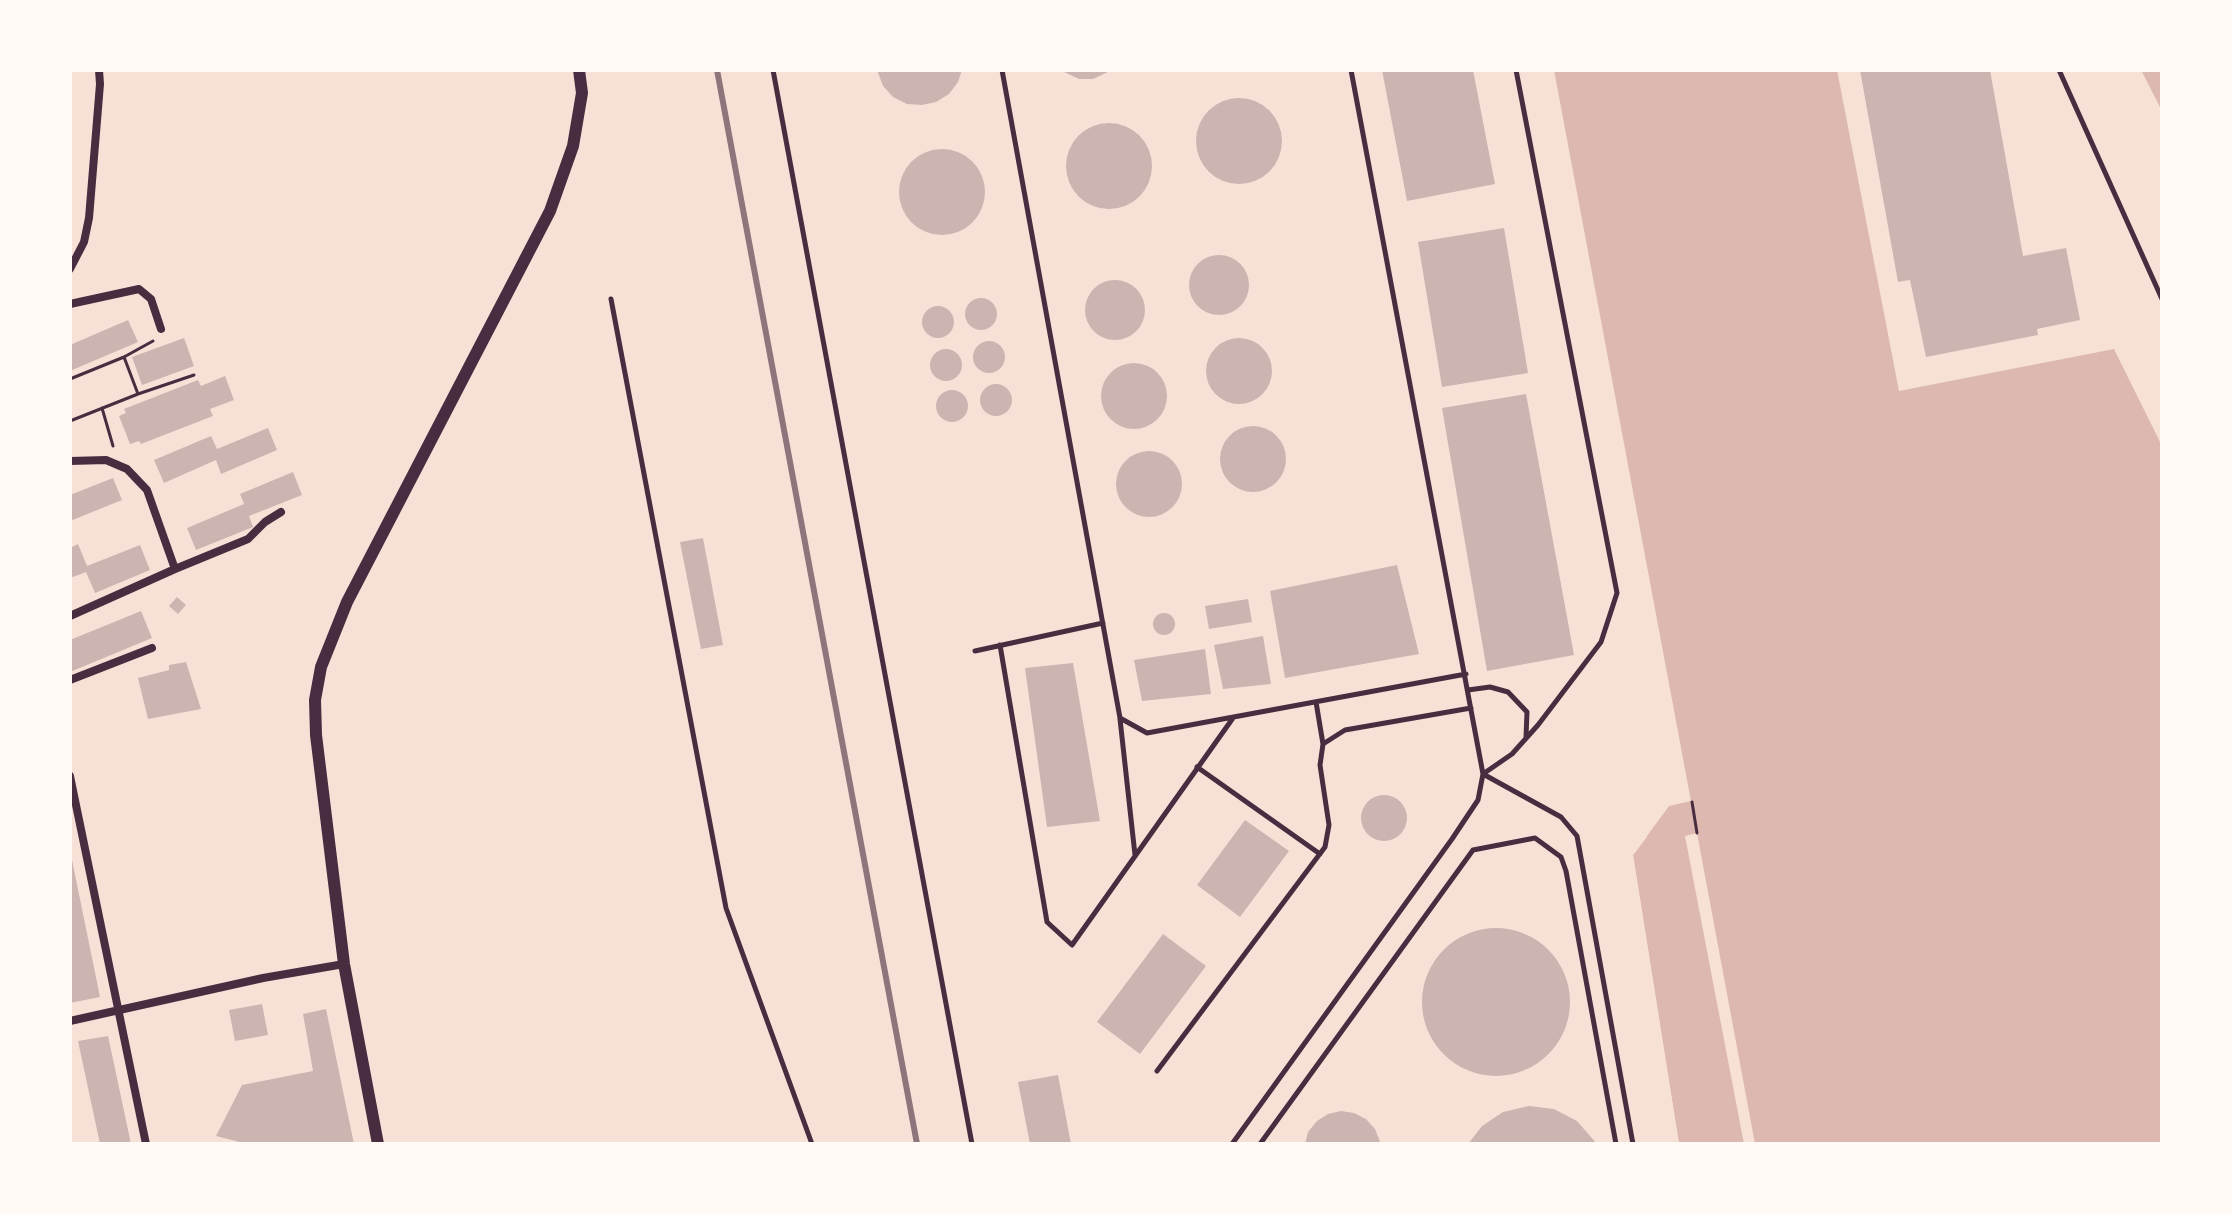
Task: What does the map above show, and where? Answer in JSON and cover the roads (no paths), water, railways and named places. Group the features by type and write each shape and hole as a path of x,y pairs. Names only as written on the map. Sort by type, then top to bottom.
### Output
{"street":[{"path":"70,269 84,242 89,218 99,70"},
{"path":"378,1144 344,964 316,735 315,700 321,667 347,602 550,211 573,146 582,93 579,70"},
{"path":"70,304 139,289 151,299 161,329"},
{"path":"70,461 106,460 127,469 147,490 175,569"},
{"path":"70,616 248,539 281,512"},
{"path":"70,680 152,648"},
{"path":"70,776 146,1144"},
{"path":"70,1021 263,978 344,964"}],"lane":[{"path":"773,70 972,1144"},
{"path":"1002,70 1120,718 1135,855"},
{"path":"1232,1144 1452,839 1478,800 1483,774 1351,70"},
{"path":"1483,774 1512,754 1601,642 1617,593 1516,70"},
{"path":"2059,70 2162,299"},
{"path":"611,299 726,908 812,1144"},
{"path":"975,651 1103,623"},
{"path":"1000,645 1047,922 1072,945 1234,717"},
{"path":"1120,718 1147,733 1466,674"},
{"path":"1468,690 1490,687 1508,692 1527,712 1526,738"},
{"path":"1157,1071 1325,847 1329,825 1320,765 1323,744 1316,702"},
{"path":"1323,744 1345,730 1471,708"},
{"path":"1197,767 1320,854"},
{"path":"1483,774 1561,817 1577,836 1633,1144"},
{"path":"1260,1144 1473,850 1535,838 1561,857 1566,871 1616,1144"}],"railway":[{"path":"717,70 917,1144"}]}
